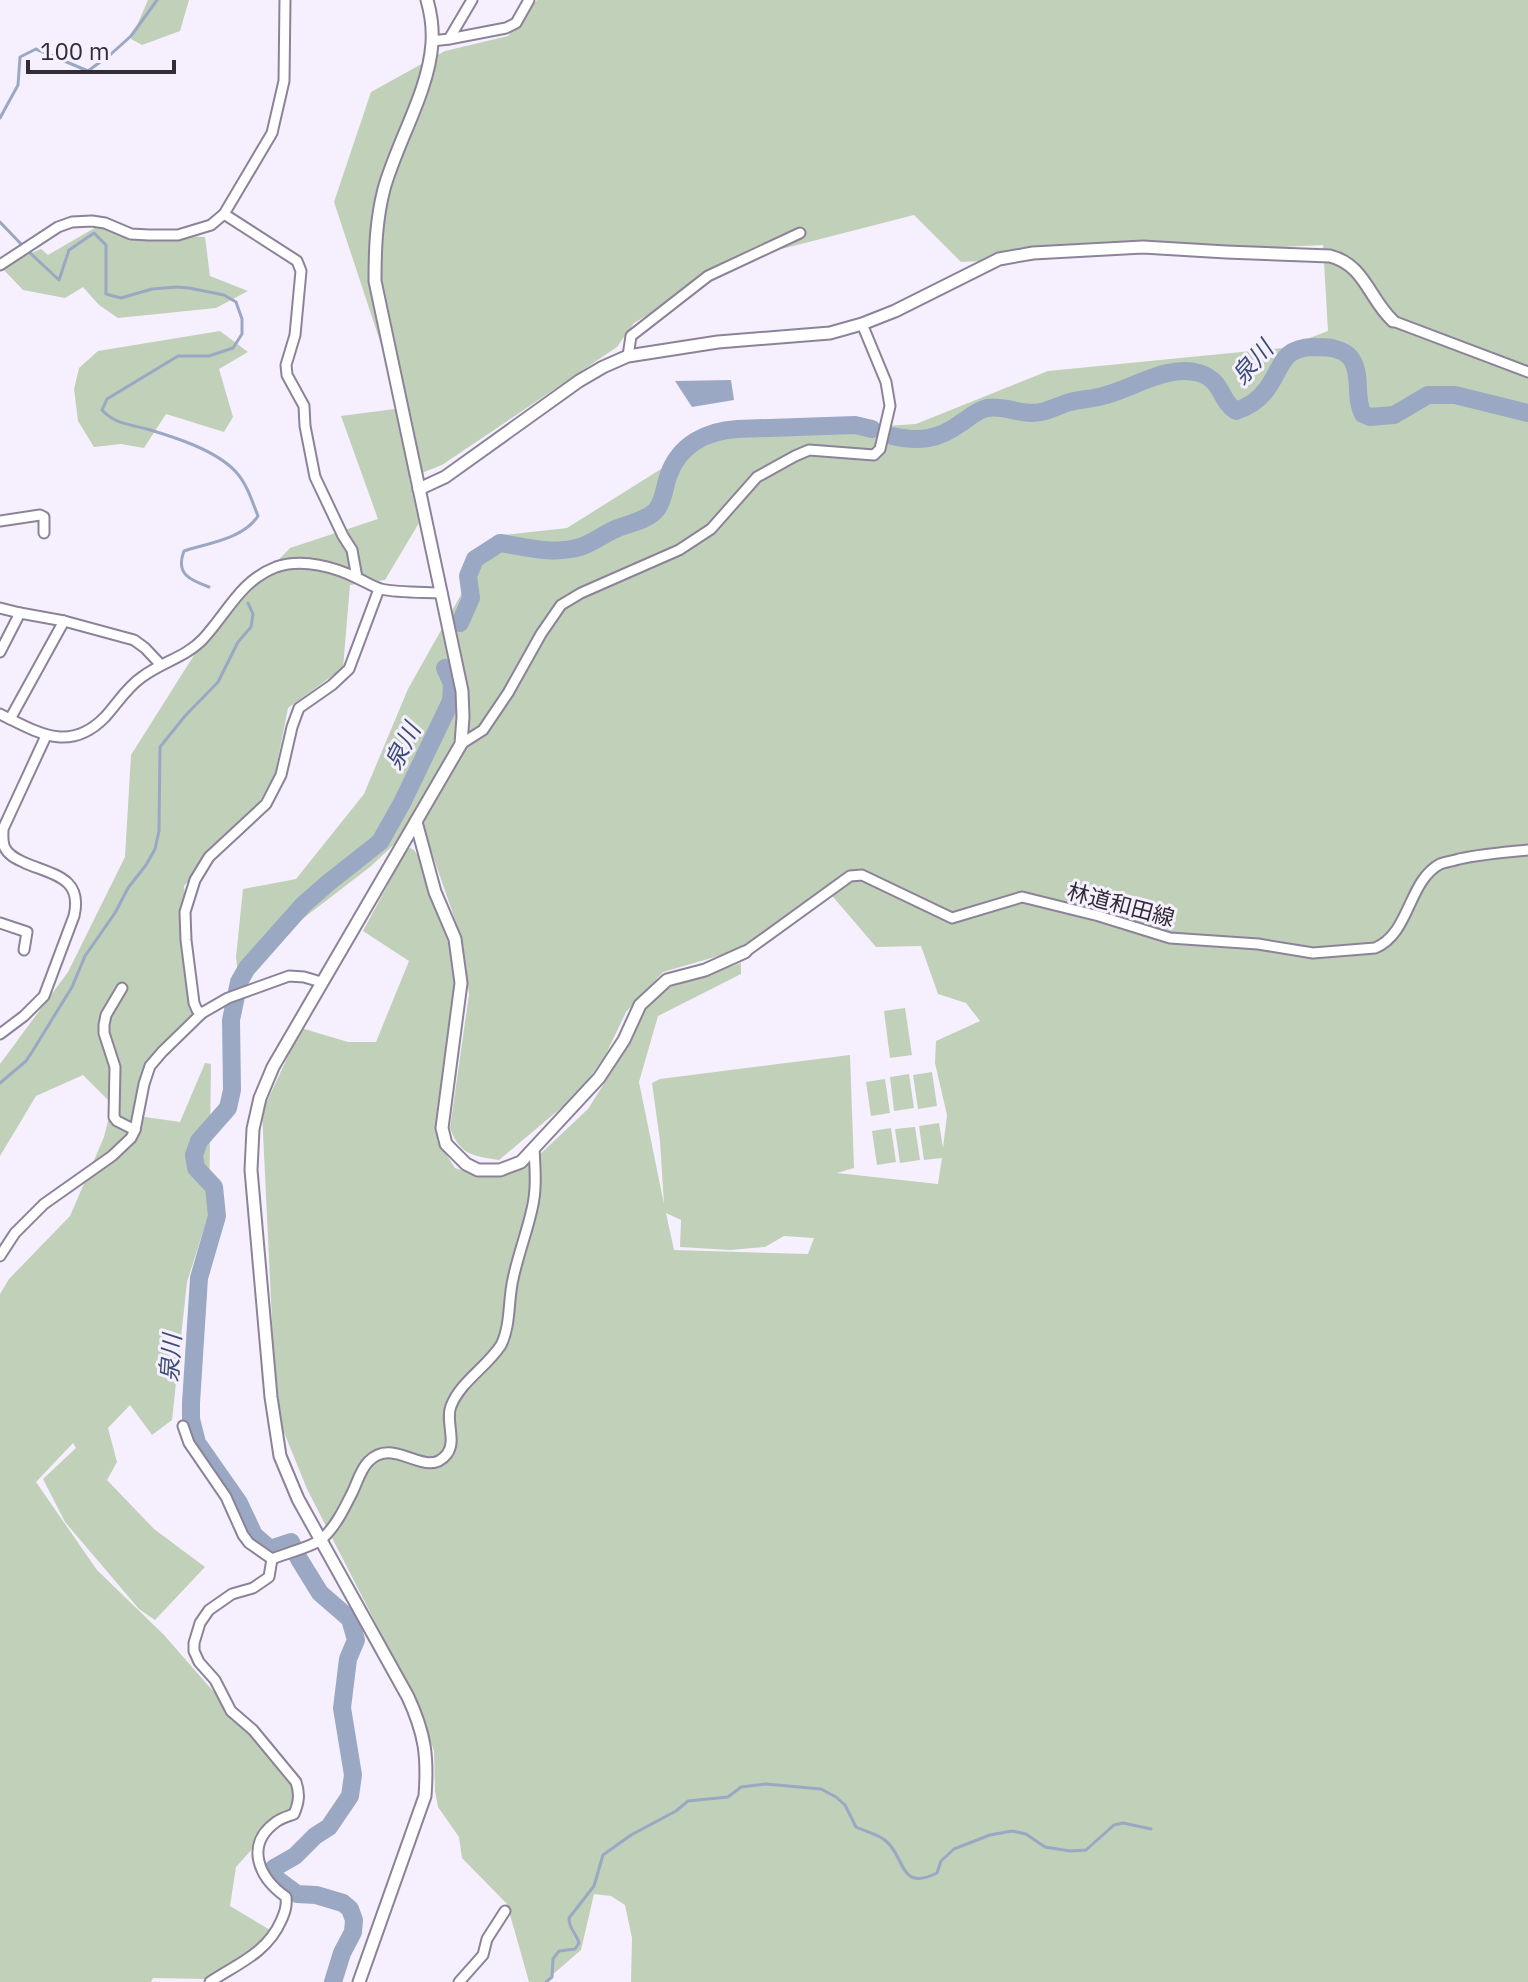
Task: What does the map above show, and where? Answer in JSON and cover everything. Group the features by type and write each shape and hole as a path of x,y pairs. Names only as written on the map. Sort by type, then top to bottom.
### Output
{"street":[{"path":"0,265 58,227 72,222 105,223 131,234 178,235 211,225 224,214 272,133 284,81 285,0"},
{"path":"359,1982 425,1796 425,1747 420,1724 408,1697 287,1477 280,1456 275,1432 251,1170 253,1129 260,1098 273,1067 461,744 462,691 375,281 377,222 384,188 423,81 432,41 432,19 427,0"},
{"path":"449,39 472,0"},
{"path":"432,41 506,28 516,23 529,0"},
{"path":"224,214 297,261 301,271 295,335 286,365 287,375 304,406 315,477 352,550 357,578"},
{"path":"628,356 631,336 708,276 800,233"},
{"path":"419,489 445,477 579,381 628,356 718,342 830,333 895,311 999,259 1033,253 1143,247 1317,255 1341,259 1361,275 1383,312 1393,321 1528,372"},
{"path":"461,744 483,730 561,605 689,543 711,529 757,477 795,456 809,450 874,455 880,449 890,406 886,382 862,324"},
{"path":"0,521 40,515 44,517 44,533"},
{"path":"0,714 55,738 91,729 141,677 202,641 252,579 278,566 313,564 334,569 379,589 442,593"},
{"path":"202,1013 194,1003 186,940 185,912 195,880 209,857 266,804 281,775 299,708 349,669 379,589"},
{"path":"0,608 134,640 161,665"},
{"path":"0,652 20,613"},
{"path":"10,719 64,621"},
{"path":"0,1034 44,996 77,903 75,892 67,881 14,858 3,843 3,829 46,736"},
{"path":"416,822 435,892 455,939 461,983 442,1128 446,1144 466,1164 478,1170 500,1170 521,1162 599,1078 624,1040 640,1005 667,980 705,970 745,952"},
{"name":"林道和田線","path":"745,952 850,876 862,875 952,918 1022,897 1170,938 1258,944 1313,953 1375,948 1384,944 1397,930 1422,883 1440,864 1476,855 1528,850"},
{"path":"0,923 27,932 24,950"},
{"path":"0,1256 15,1233 44,1204 131,1138 150,1066 202,1013 228,998 289,976 321,982"},
{"path":"122,988 106,1015 104,1033 115,1067 114,1117 135,1130"},
{"path":"272,1559 321,1541 339,1518 367,1462 381,1452 393,1451 425,1462 438,1460 447,1453 451,1443 451,1405 462,1388 489,1362 506,1330 513,1279 533,1207 536,1178 534,1148"},
{"path":"183,1426 189,1443 226,1497 243,1535 272,1559"},
{"path":"210,1982 249,1960 267,1944 276,1933 287,1907 286,1897 265,1879 259,1865 258,1850 262,1838 276,1822 294,1814 299,1802 296,1782 253,1730 231,1711 215,1680 199,1662 194,1651 200,1623 209,1610 232,1594 253,1588 269,1577 272,1559"},
{"path":"459,1982 483,1955 487,1939 505,1911"}],"green space":[{"path":"148,0 189,0 180,31 142,45 131,39"},
{"path":"537,0 1528,0 1528,1982 631,1982 632,1938 625,1905 611,1896 594,1894 581,1950 544,1982 529,1982 507,1904 462,1858 459,1837 438,1807 434,1751 417,1704 401,1678 307,1489 281,1425 273,1342 262,1112 301,1028 348,1042 376,1042 409,961 363,931 408,847 420,859 451,951 456,987 437,1110 437,1140 455,1168 483,1177 537,1157 588,1109 634,1036 642,1013 667,988 741,963 741,974 658,1016 639,1082 664,1204 652,1083 660,1079 850,1055 854,1168 837,1173 938,1184 942,1158 924,1160 919,1126 939,1123 943,1148 947,1115 935,1063 936,1041 980,1021 966,1003 938,994 921,946 876,947 828,891 746,948 663,972 626,1012 606,1054 579,1093 499,1160 468,1153 458,1144 450,1128 469,994 461,937 425,833 403,836 370,867 301,920 255,973 239,983 236,957 243,889 296,879 364,794 408,689 494,536 567,528 712,437 916,424 1048,371 1283,348 1328,331 1323,245 961,262 914,215 742,259 634,323 617,347 442,465 409,478 419,523 385,580 350,585 343,668 288,708 275,774 258,804 184,886 197,1010 149,1069 138,1116 180,1122 205,1063 211,1064 209,1213 187,1282 172,1420 152,1435 130,1405 108,1428 117,1462 107,1480 154,1529 205,1567 155,1620 139,1609 65,1522 43,1479 76,1448 73,1443 36,1482 97,1570 164,1635 298,1788 294,1814 262,1838 236,1867 230,1906 272,1934 206,1979 0,1982 0,1294 9,1279 70,1216 104,1137 112,1104 83,1075 36,1096 0,1156 0,1064 68,972 125,857 131,755 208,633 290,548 378,519 341,416 402,408 334,202 371,92 445,51 508,36","holes":["666,1213 681,1220 680,1247 730,1250 765,1247 784,1236 814,1238 808,1254 674,1250"]},
{"path":"98,226 131,234 205,237 210,276 248,291 216,308 118,318 99,305 83,287 65,298 23,290 0,266 41,249 48,255"},
{"path":"220,331 248,352 219,369 233,417 224,432 166,414 144,448 121,444 94,447 78,421 74,389 79,368 98,351"},
{"path":"905,1008 912,1055 890,1058 884,1011"},
{"path":"932,1072 937,1106 918,1109 913,1075"},
{"path":"909,1074 914,1108 894,1111 890,1077"},
{"path":"885,1079 890,1113 871,1116 866,1082"},
{"path":"915,1127 920,1160 900,1163 895,1129"},
{"path":"891,1128 896,1162 877,1165 872,1131"}],"water":[{"path":"731,380 734,400 692,407 675,381"}],"waterway":[{"path":"0,118 18,85 20,57 36,49 88,71 131,36 157,0"},
{"path":"0,222 22,245"},
{"path":"28,251 59,280 69,250 94,233 106,245 106,294 121,298 152,289 177,287 224,295 236,302 242,319 242,334 233,348 209,356 178,356 107,399 102,410 117,421 206,451 228,464 243,482 258,516 234,535 184,551 183,571 190,579 209,587"},
{"name":"泉川","path":"892,436 928,438 953,429 987,408 1041,412 1106,395 1164,374 1188,371 1207,376 1236,411 1263,394 1288,355 1302,348 1313,347 1332,348 1350,357 1357,373 1360,408 1363,414 1370,417 1394,415 1428,395 1455,395 1528,413"},
{"name":"泉川","path":"460,623 471,598 468,576 475,559 500,543 550,550 580,547 644,519 654,513 659,505 669,474 680,455 705,436 737,429 855,425 872,429"},
{"path":"0,1083 32,1052 72,987 85,956 155,849 159,831 160,747 218,682 238,642 251,627 253,614 248,603"},
{"name":"泉川","path":"333,1982 342,1953 353,1932 354,1920 350,1909 343,1903 316,1895 297,1894 274,1877 274,1868 295,1856 329,1827 350,1796 353,1775 342,1708 348,1659 356,1640 350,1619 320,1593 291,1542 270,1549 254,1535 239,1503 197,1443 191,1403 199,1278 217,1216 214,1187 196,1168 194,1155 199,1141 228,1108 232,1090 231,1020 239,982 247,968 303,905 380,842 451,701 452,684 445,668"},
{"path":"546,1982 552,1977 553,1959 559,1951 575,1949 579,1943 569,1918 594,1886 603,1855 688,1801 728,1797 741,1787 766,1784 821,1789 845,1805 856,1827 886,1841 909,1876 916,1878 937,1873 941,1861 954,1849 990,1835 1012,1831 1026,1834 1045,1847 1070,1851 1086,1850 1114,1825 1123,1823 1151,1829"}]}
